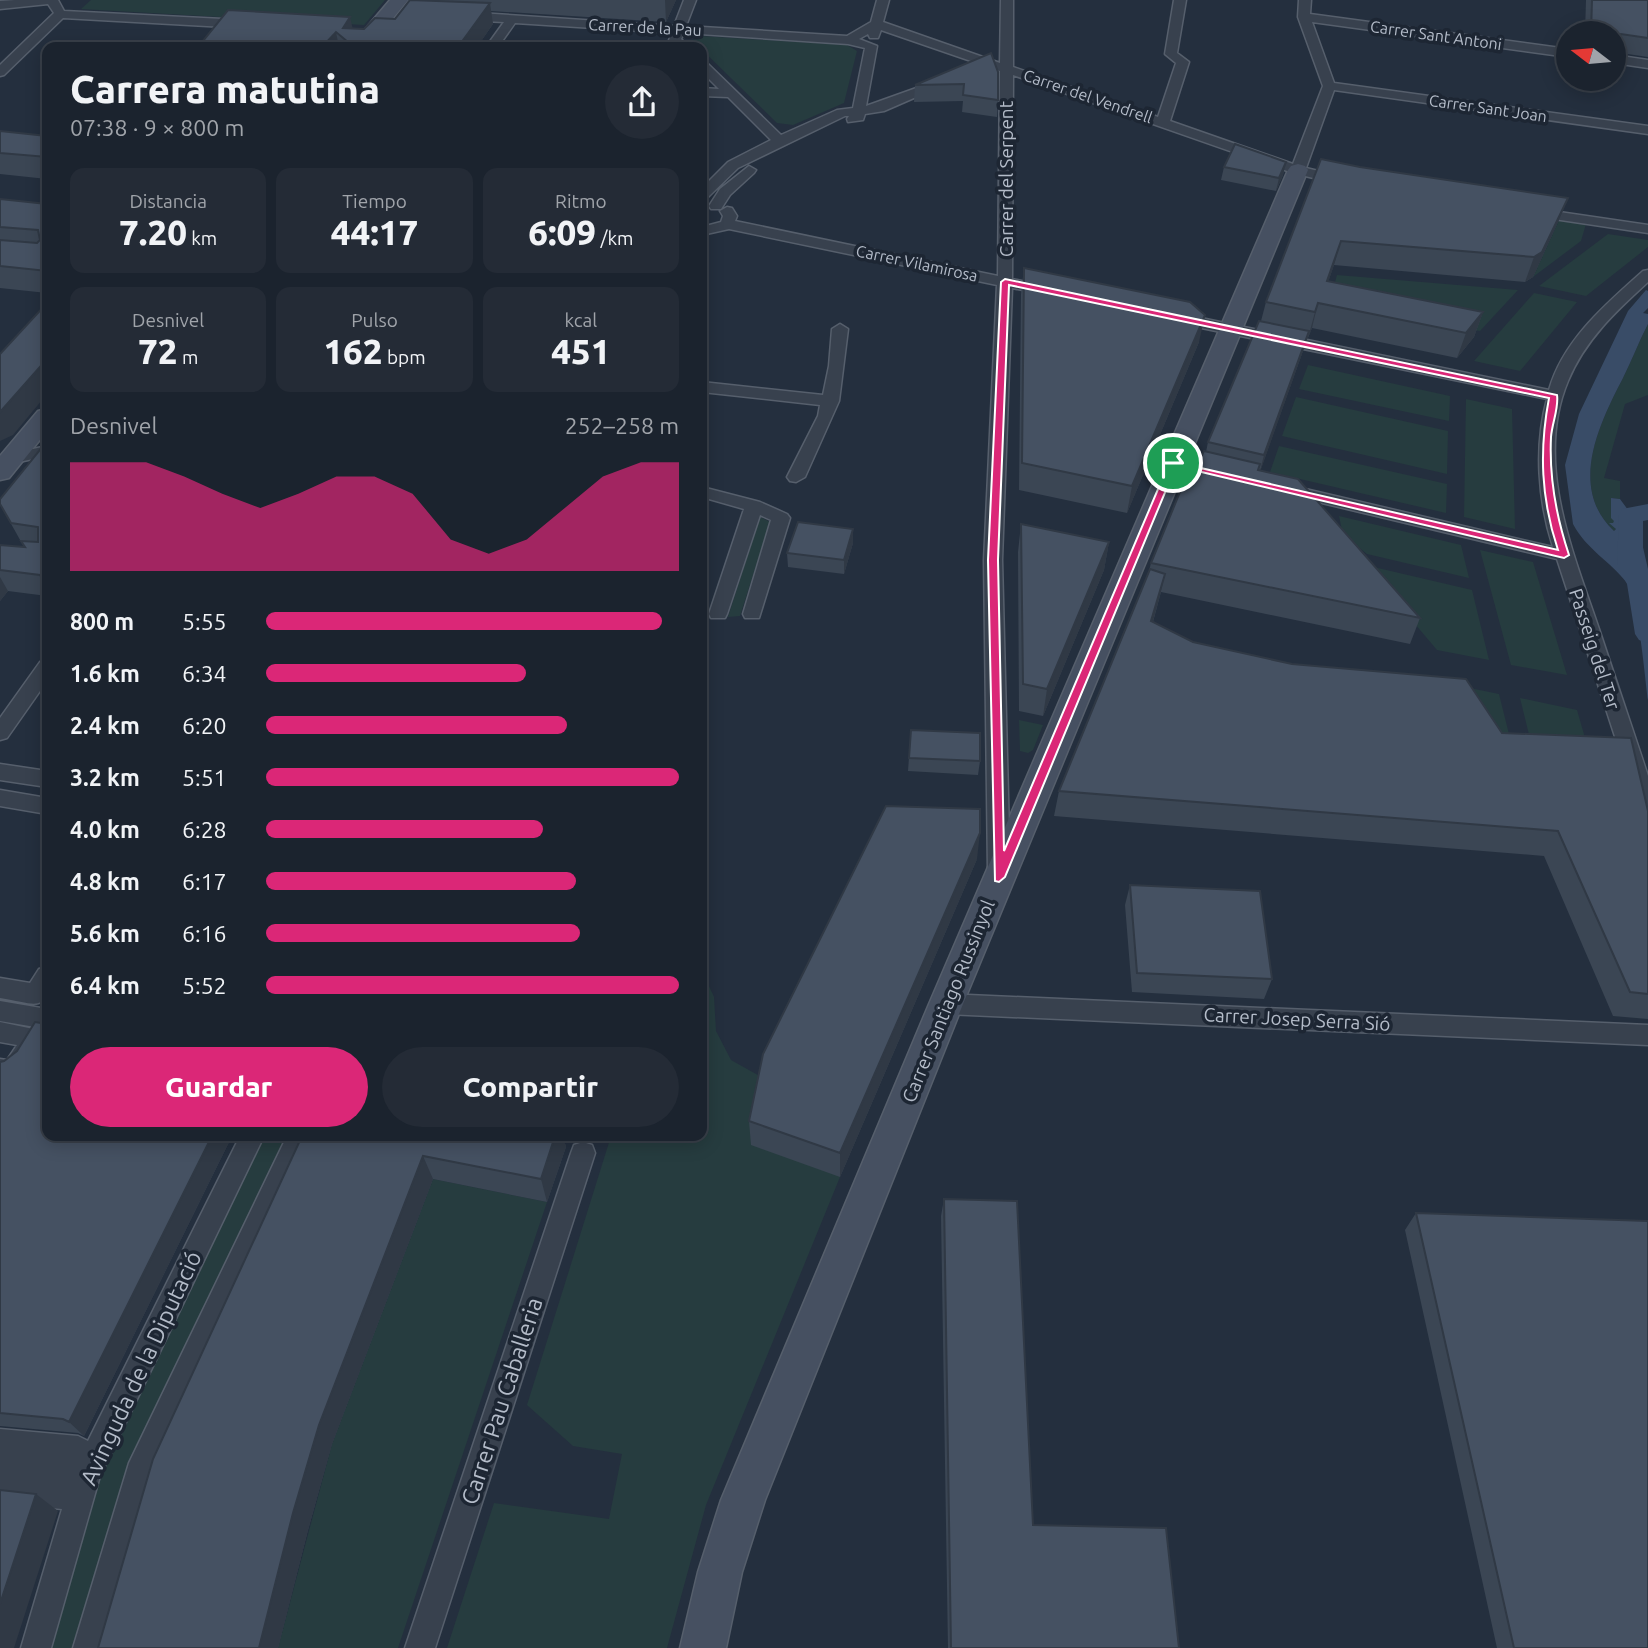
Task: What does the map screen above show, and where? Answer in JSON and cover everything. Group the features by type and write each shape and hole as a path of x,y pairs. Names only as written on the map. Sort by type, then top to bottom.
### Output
{"street":[{"path":"0,5 52,0 60,14"},
{"path":"677,42 675,40 690,0"},
{"path":"709,206 754,166 858,117 871,46 883,0"},
{"name":"Carrer del Serpent","path":"999,877 993,560 1005,282 999,66 1007,0"},
{"path":"1163,122 1183,62 1171,54 1180,0"},
{"path":"1298,170 1329,86 1304,18 1306,0"},
{"path":"0,72 77,1"},
{"path":"367,40 407,3"},
{"path":"60,14 251,25"},
{"name":"Carrer de la Pau","path":"448,15 849,40 871,46"},
{"name":"Carrer Sant Antoni","path":"1304,18 1556,51"},
{"path":"496,42 512,19"},
{"path":"213,39 225,23"},
{"path":"849,40 877,24"},
{"name":"Carrer del Vendrell","path":"877,24 1298,170 1359,186"},
{"path":"1626,61 1648,64"},
{"path":"707,190 733,165 842,113 891,104 959,76 999,66"},
{"path":"707,70 779,141"},
{"name":"Carrer Sant Joan","path":"1329,86 1648,130"},
{"path":"707,92 733,94"},
{"name":"Carrer Santiago Russinyol","path":"704,1648 720,1572 743,1500 999,877 1180,464 1230,329 1298,170"},
{"path":"707,233 727,224 730,216 727,212 709,206"},
{"path":"1510,208 1648,229"},
{"name":"Carrer Vilamirosa","path":"727,224 1071,296"},
{"name":"Passeig del Ter","path":"1648,274 1622,295 1589,329 1569,360 1554,396 1547,435 1546,475 1554,523 1648,807"},
{"path":"1163,315 1554,396"},
{"path":"796,477 831,401 840,329"},
{"path":"707,388 831,401"},
{"path":"7,470 42,439"},
{"path":"1268,485 1564,555"},
{"path":"707,493 754,506 781,518 752,614"},
{"path":"718,614 754,506"},
{"path":"0,733 42,674"},
{"path":"0,772 42,778"},
{"path":"0,799 42,805"},
{"path":"0,988 36,994 42,984"},
{"name":"Carrer Josep Serra Sió","path":"946,1004 1648,1035"},
{"path":"0,1011 42,1017"},
{"path":"0,1032 34,1038 13,1071 0,1069"},
{"name":"Avinguda de la Diputació","path":"36,1648 79,1473 249,1141"},
{"name":"Avinguda de la Diputació","path":"88,1648 139,1473 297,1141"},
{"name":"Carrer Pau Caballeria","path":"420,1648 583,1153"},
{"path":"0,1443 78,1450 79,1473 63,1494 0,1489"},
{"path":"0,1465 79,1473"}],"green space":[{"path":"91,0 385,0 364,25 81,9"},
{"path":"700,36 847,45 857,51 844,103 793,125 777,123 707,55 707,42 693,41"},
{"path":"1559,220 1586,224 1581,241 1533,277"},
{"path":"1608,234 1648,240 1648,247 1586,296 1539,286"},
{"path":"1337,275 1518,290 1480,331 1330,300"},
{"path":"1534,293 1577,302 1520,371 1474,361"},
{"path":"1648,324 1648,395 1625,404 1604,478 1620,481 1620,499 1611,498 1616,529 1614,531 1600,514 1593,495 1590,476 1592,456 1605,415"},
{"path":"1308,365 1450,396 1449,421 1299,389"},
{"path":"1296,397 1448,431 1447,474 1282,436"},
{"path":"1466,399 1512,409 1515,529 1464,517"},
{"path":"1279,446 1447,484 1446,513 1270,472"},
{"path":"1339,516 1461,545 1469,578 1367,554 1343,535"},
{"path":"760,517 770,522 740,616 728,617"},
{"path":"1480,550 1533,562 1567,675 1511,665"},
{"path":"1365,565 1472,590 1489,660 1437,650"},
{"path":"1465,687 1499,694 1510,738 1496,735"},
{"path":"1520,698 1577,710 1592,762 1535,759"},
{"path":"1019,720 1043,725 1033,750 1028,753 1020,751"},
{"path":"707,982 714,997 716,1031 731,1060 765,1079 840,1177 706,1505 667,1648 447,1648 494,1503 609,1519 622,1454 573,1446 527,1405 609,1141 707,1141"},
{"path":"261,1141 286,1141 128,1471 76,1648 48,1648 100,1474"},
{"path":"433,1179 547,1202 398,1648 278,1648 332,1444"}],"water":[{"path":"1646,290 1648,308 1643,313 1648,314 1648,324 1597,435 1590,476 1600,514 1614,531 1616,529 1609,523 1614,521 1611,518 1611,498 1620,499 1642,529 1639,530 1648,569 1648,700 1638,620 1631,591 1627,583 1585,541 1573,524 1565,465 1579,414 1628,311"}],"building":[{"path":"410,0 490,3 462,42 348,42 336,32 327,42 202,42 228,10 350,17 343,28 364,29 375,18 395,19"},
{"path":"1592,0 1648,0 1648,38 1626,35 1626,21 1591,21"},
{"path":"991,53 998,72 998,100 963,95 964,84 915,85"},
{"path":"0,131 42,135 42,157 0,153"},
{"path":"1235,144 1286,162 1279,178 1224,167"},
{"path":"1321,159 1568,198 1542,252 1534,257 1341,241 1327,281 1483,312 1466,333 1318,303 1315,312 1266,302"},
{"path":"0,199 42,203 42,270 0,266 0,240 37,243 40,240 38,230 0,227"},
{"path":"1024,268 1190,302 1205,315 1132,486 1022,463"},
{"path":"42,308 42,365 0,412 0,354"},
{"path":"1259,321 1309,331 1264,455 1208,442"},
{"path":"42,447 42,578 40,575 0,570 0,545 25,547 21,541 38,542 38,527 11,523 0,499"},
{"path":"1204,451 1260,464 1258,470 1298,479 1420,618 1151,563 1195,455 1201,457"},
{"path":"798,522 853,529 844,560 787,553"},
{"path":"1021,524 1109,542 1047,689 1023,684"},
{"path":"1150,569 1165,574 1151,621 1193,642 1292,664 1466,679 1502,733 1631,738 1648,811 1648,994 1630,992 1558,831 1059,791"},
{"path":"911,730 980,733 980,761 909,758"},
{"path":"886,806 980,809 980,833 840,1153 749,1121 763,1054"},
{"path":"1130,885 1260,891 1272,979 1137,973"},
{"path":"35,1022 42,1023 42,1141 210,1141 69,1422 63,1419 0,1413 0,1062 17,1051"},
{"path":"300,1141 553,1141 541,1179 423,1156 319,1425 293,1513 259,1648 98,1648 153,1459"},
{"path":"944,1199 1017,1201 1033,1525 1166,1528 1179,1648 951,1648"},
{"path":"1416,1213 1648,1221 1648,1648 1514,1648"},
{"path":"0,1490 36,1494 0,1604"}],"waterway":[{"path":"1648,512 1631,515 1630,565 1640,584 1648,634"}],"route":[{"path":"1005,282 1554,396 1547,435 1546,475 1554,523 1564,555 1173,463 1139,545 999,877 993,560 1005,282"}]}
